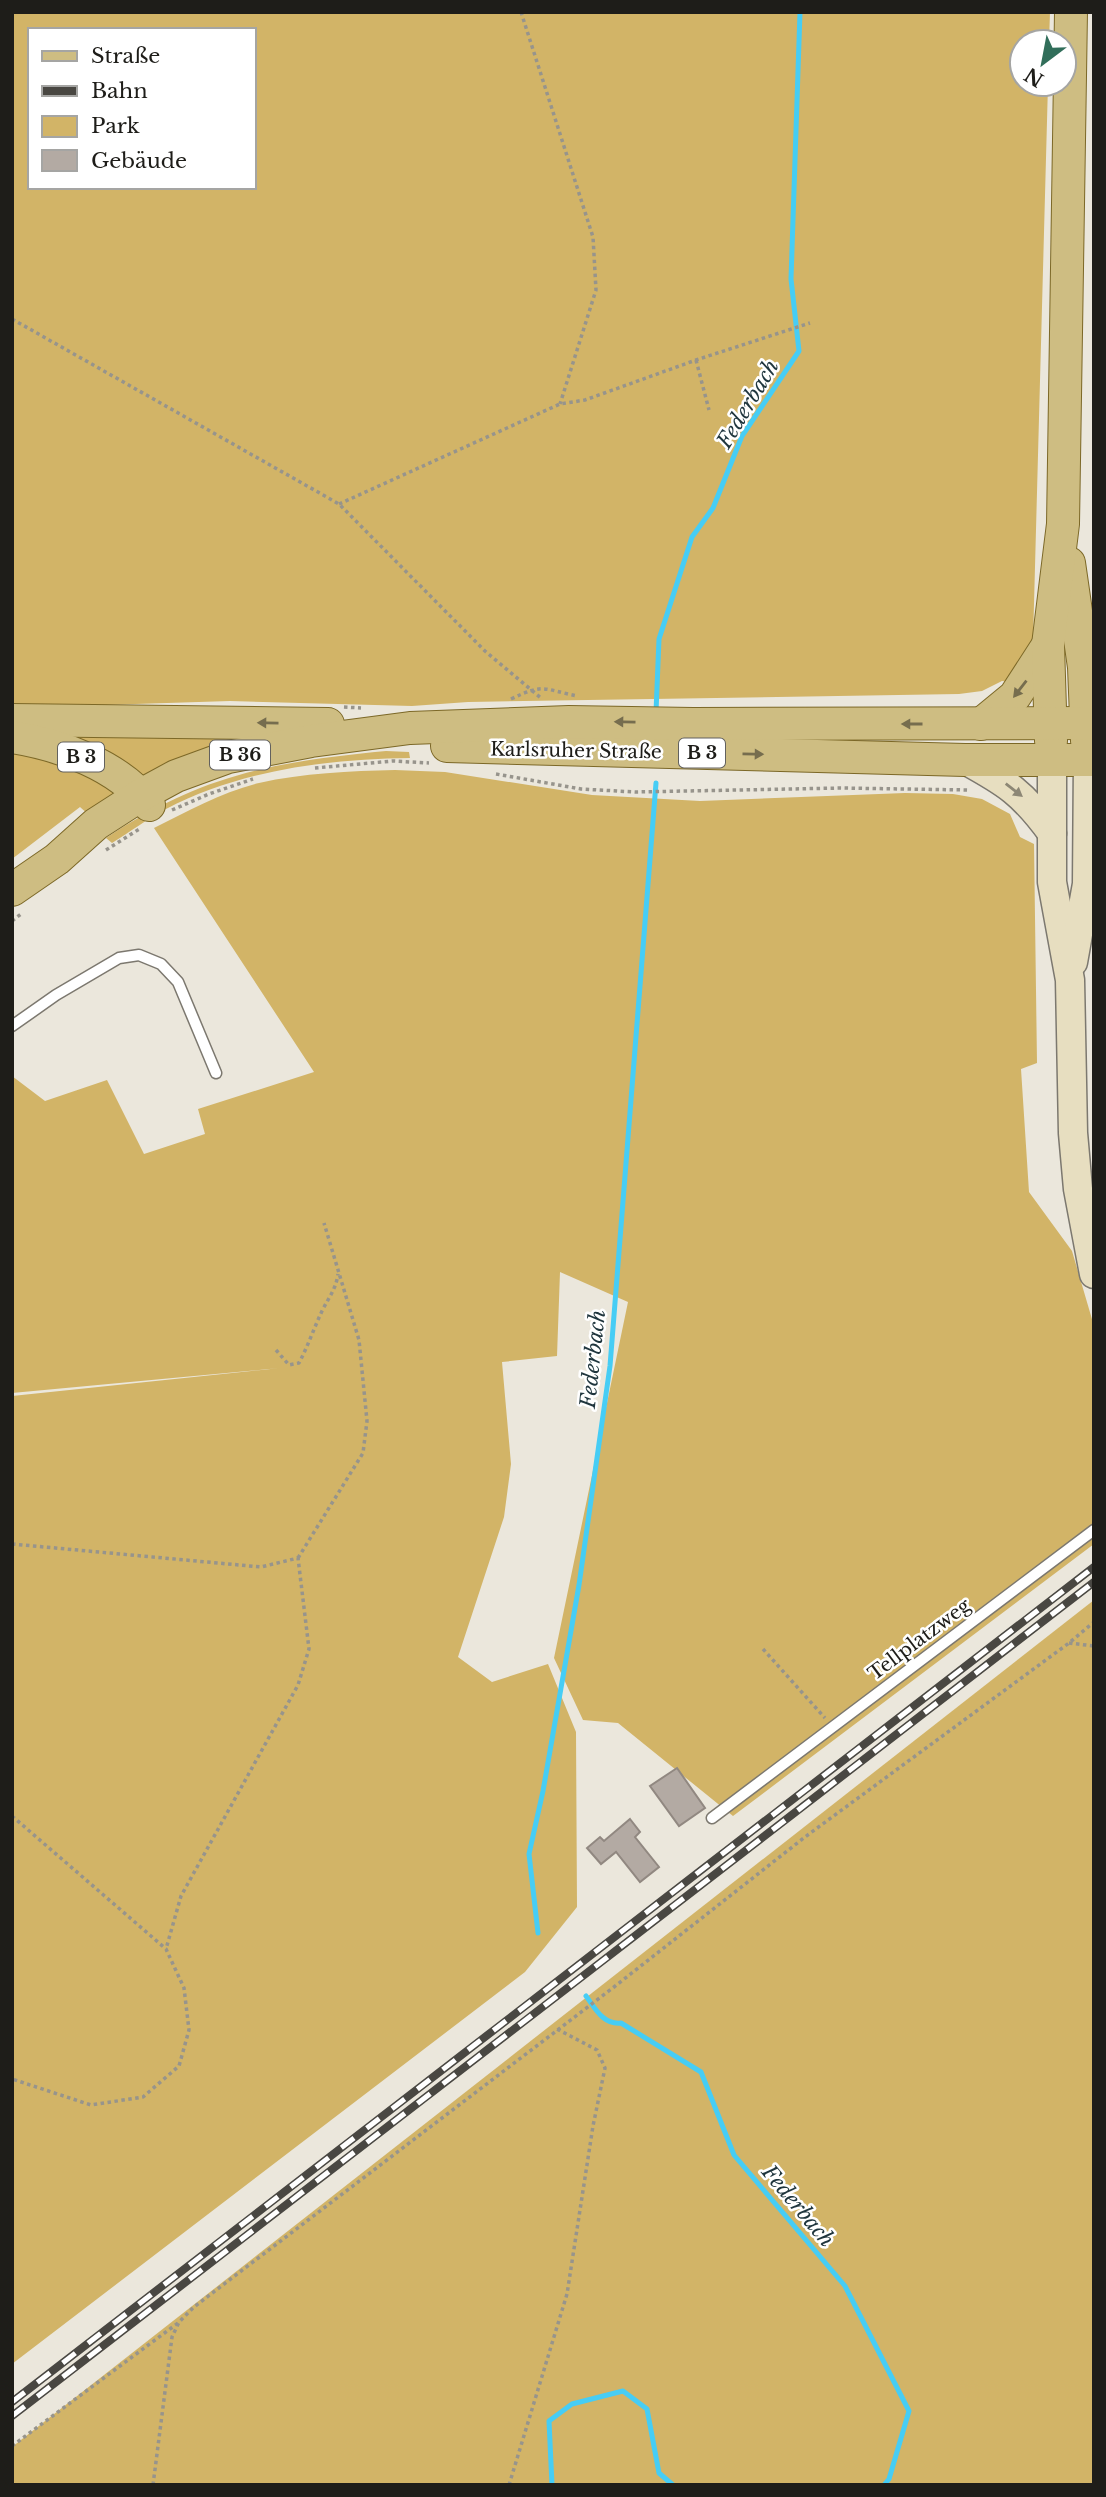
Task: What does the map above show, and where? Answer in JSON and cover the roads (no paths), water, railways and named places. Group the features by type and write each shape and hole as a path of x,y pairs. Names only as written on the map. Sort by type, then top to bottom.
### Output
{"main road":[{"path":"1071,12 1063,524 1048,645 1052,882 1070,980 1074,1144 1078,1189 1094,1274"},
{"path":"1063,524 1089,672 1091,760 1087,884 1070,980"},
{"path":"981,724 1015,696 1048,645"},
{"name":"B 3","path":"12,720 354,724 410,728 624,722 1090,723"},
{"name":"B 36","path":"12,890 57,859 96,824 151,809 176,776 228,757 311,741 410,728"},
{"name":"B 3","path":"12,737 40,742 113,773 151,809"},
{"name":"Karlsruher Straße","path":"151,809 212,775 265,769 313,752 409,745 965,760 1091,760"},
{"path":"965,760 1018,792 1052,833"}],"lane":[{"path":"12,1026 56,995 120,958 139,955 161,964 178,982 216,1073"},
{"name":"Tellplatzweg","path":"712,1818 1094,1530"}],"waterway":[{"name":"Federbach","path":"656,712 659,639 692,537 713,508 742,436 799,351 791,279 800,12"},
{"name":"Federbach","path":"538,1933 529,1854 543,1791 579,1585 610,1366 656,783"},
{"name":"Federbach","path":"586,1996 604,2018 621,2023 701,2072 734,2155 845,2286 909,2411 889,2479 884,2485"},
{"name":"Federbach","path":"552,2485 549,2421 572,2404 623,2391 647,2409 659,2473 673,2485"}],"railway":[{"path":"12,2402 1094,1567"},
{"path":"12,2416 1094,1582"}]}
